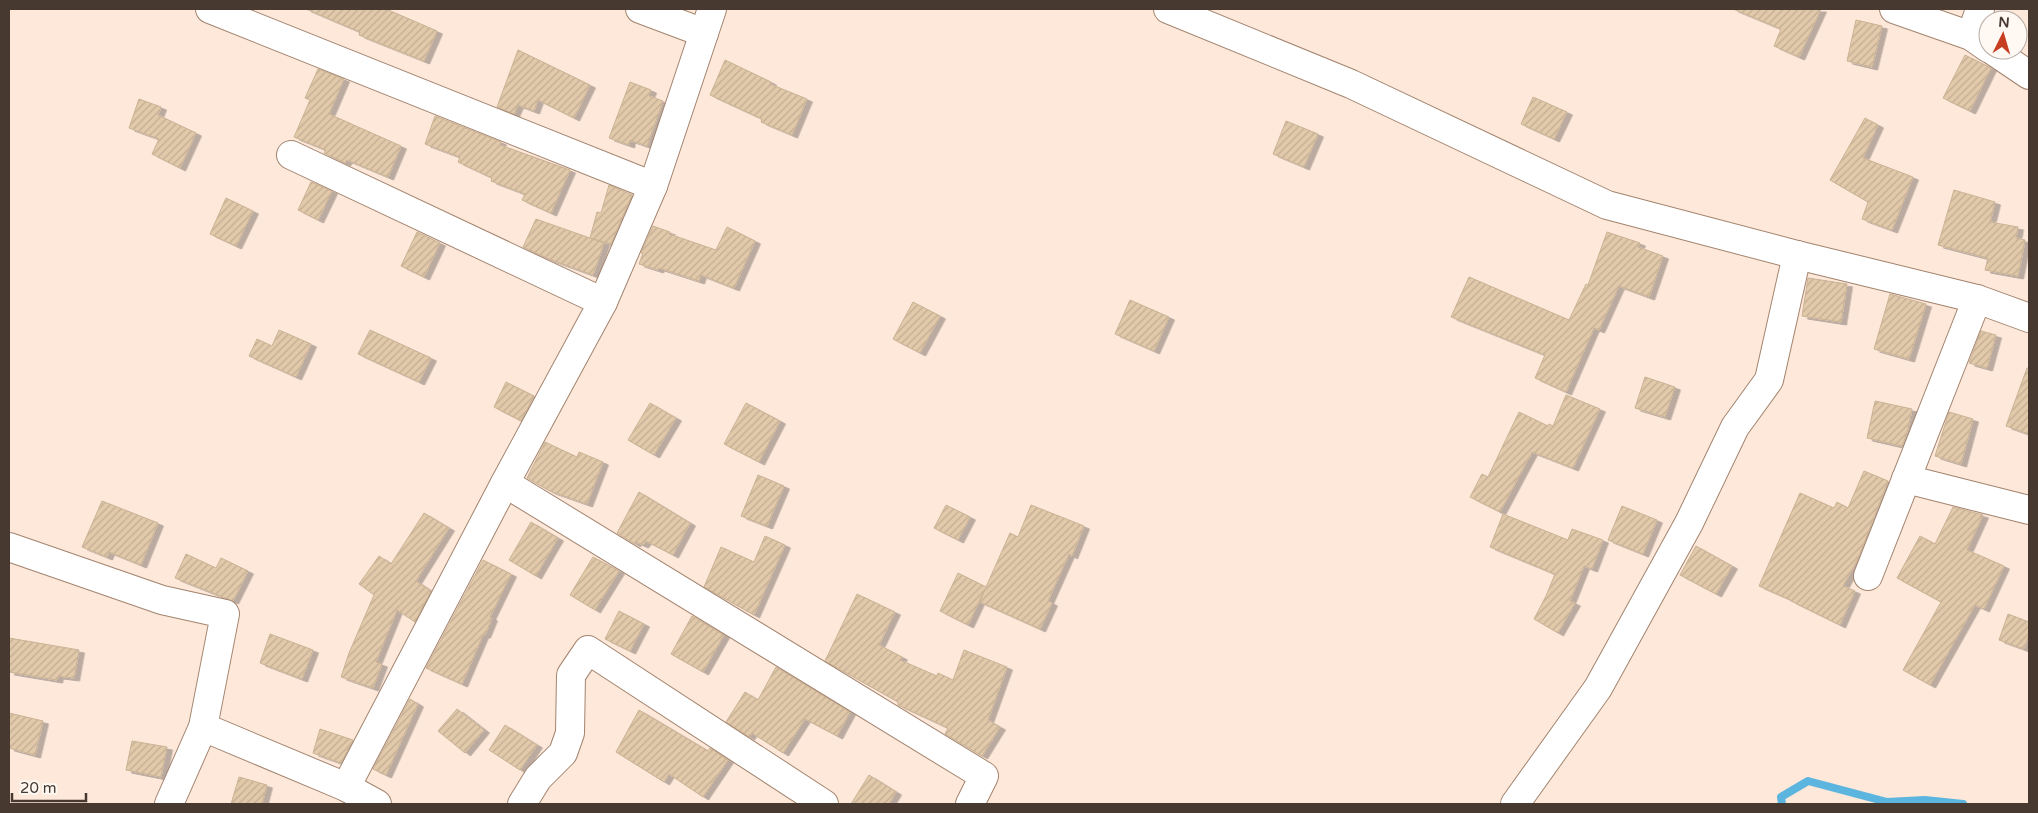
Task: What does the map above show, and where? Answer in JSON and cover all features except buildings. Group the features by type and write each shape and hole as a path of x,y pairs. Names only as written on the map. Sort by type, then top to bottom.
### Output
{"street":[{"path":"210,9 653,186"},
{"path":"346,787 505,483 603,302 653,186 708,21 640,9"},
{"path":"1168,9 1351,84 1607,204 1797,255 1977,299 2029,318"},
{"path":"1894,9 1978,43"},
{"path":"2006,60 2029,75"},
{"path":"291,155 603,302"},
{"path":"1515,804 1598,688 1689,523 1735,427 1769,380 1797,255"},
{"path":"1868,576 1977,299"},
{"path":"1906,479 2029,510"},
{"path":"505,483 984,776 970,804"},
{"path":"9,547 162,600 225,614 203,727 169,804"},
{"path":"522,804 538,778 563,752 570,733 571,675 588,650 824,804"},
{"path":"203,727 346,787 378,804"}],"waterway":[{"path":"1782,804 1781,797 1808,781 1887,802 1925,800 1963,804"}]}
